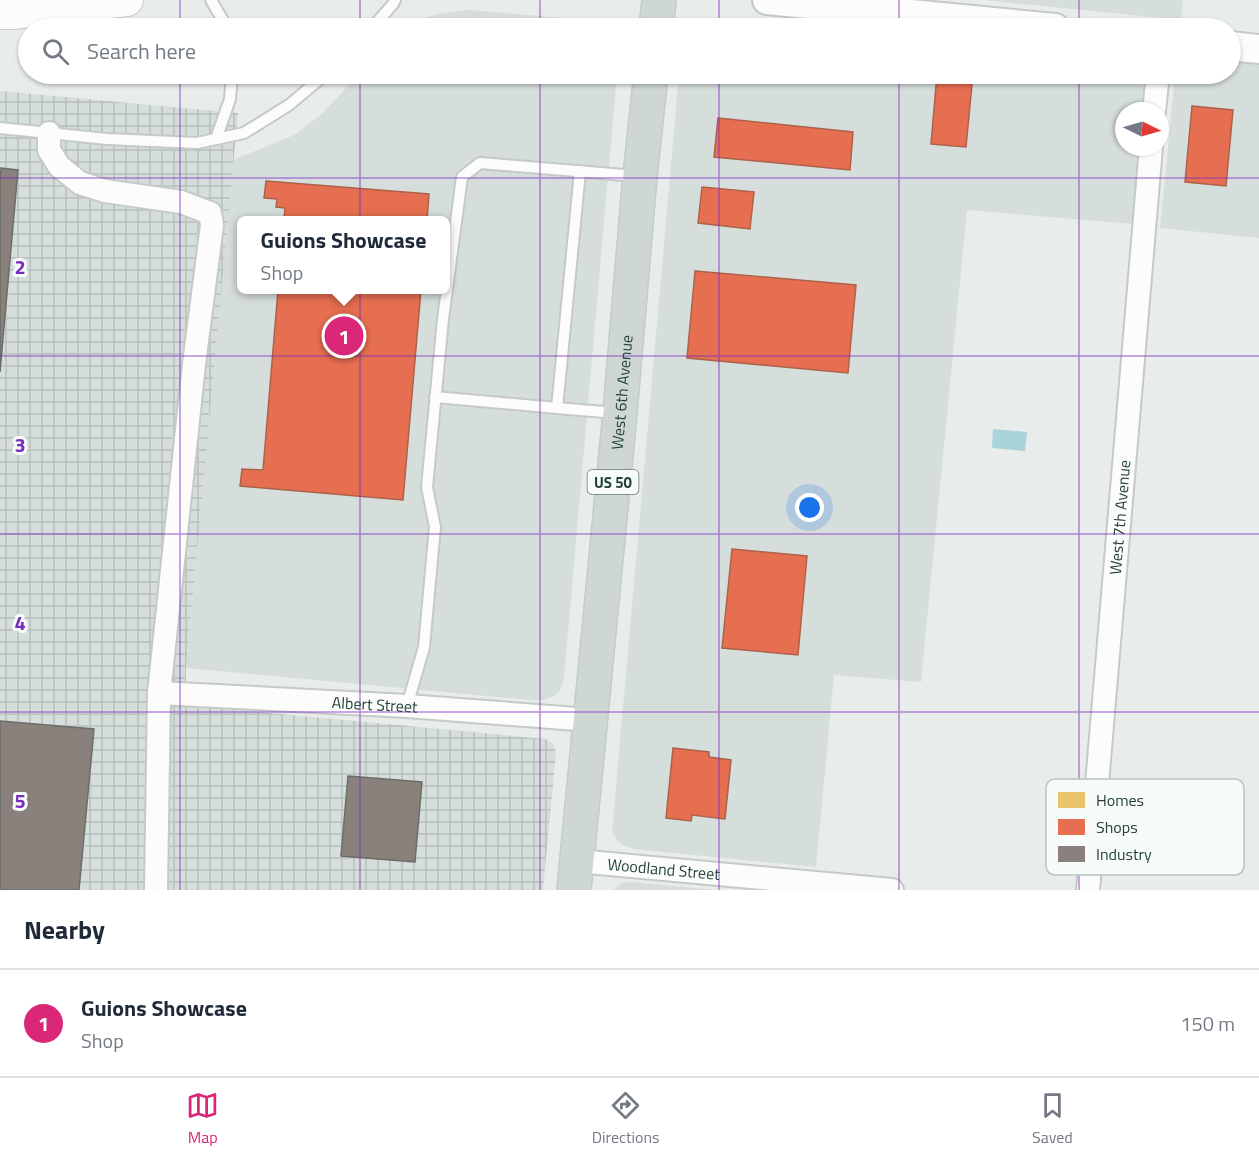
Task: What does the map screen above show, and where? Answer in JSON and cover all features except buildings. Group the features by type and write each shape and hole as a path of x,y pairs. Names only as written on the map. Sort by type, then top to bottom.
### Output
{"main road":[{"path":"657,18 658,0"},
{"path":"0,13 113,2"},
{"name":"West 6th Avenue","path":"576,875 650,84"}],"street":[{"path":"766,0 952,18"},
{"path":"1241,47 1259,49"},
{"path":"1155,102 1157,84"},
{"path":"49,133 49,150 59,166 80,183 105,191 181,202 210,213 212,225 194,364 159,693 156,890"},
{"name":"West 7th Avenue","path":"1097,779 1150,156"},
{"name":"Albert Street","path":"159,693 407,706 590,720"},
{"name":"Woodland Street","path":"576,875 892,890"},
{"name":"West 7th Avenue","path":"1088,890 1089,875"}],"lane":[{"path":"211,0 222,18"},
{"path":"380,18 395,0"},
{"path":"216,139 230,99 231,84"},
{"path":"0,128 107,139 197,143 244,133 289,105 314,84"},
{"path":"450,267 462,177 480,164 640,176"},
{"path":"557,408 580,171"},
{"path":"407,706 424,647 435,527 427,487 446,294"},
{"path":"435,397 620,413"}],"shaded area":[{"path":"983,0 1183,0 1181,18 1161,18"},
{"path":"470,10 562,18 422,18"},
{"path":"1241,63 1259,65 1259,238 1160,228 1167,156 1169,156 1174,84 1241,84"},
{"path":"350,84 616,84 564,678 560,690 554,696 544,700 529,700 186,668 233,160 294,135 322,114"},
{"path":"678,84 1145,84 1144,102 1115,102 1115,156 1138,156 1132,224 967,210 921,682 834,675 816,867 633,849 617,840 612,832"},
{"path":"0,91 238,113 186,668 186,705 546,739 553,744 556,753 543,890 0,890"},
{"path":"622,883 715,890 613,890"}],"water":[{"path":"993,429 1027,432 1025,451 992,448"}],"place":[{"name":"Guions Showcase","path":"344,336"}]}
